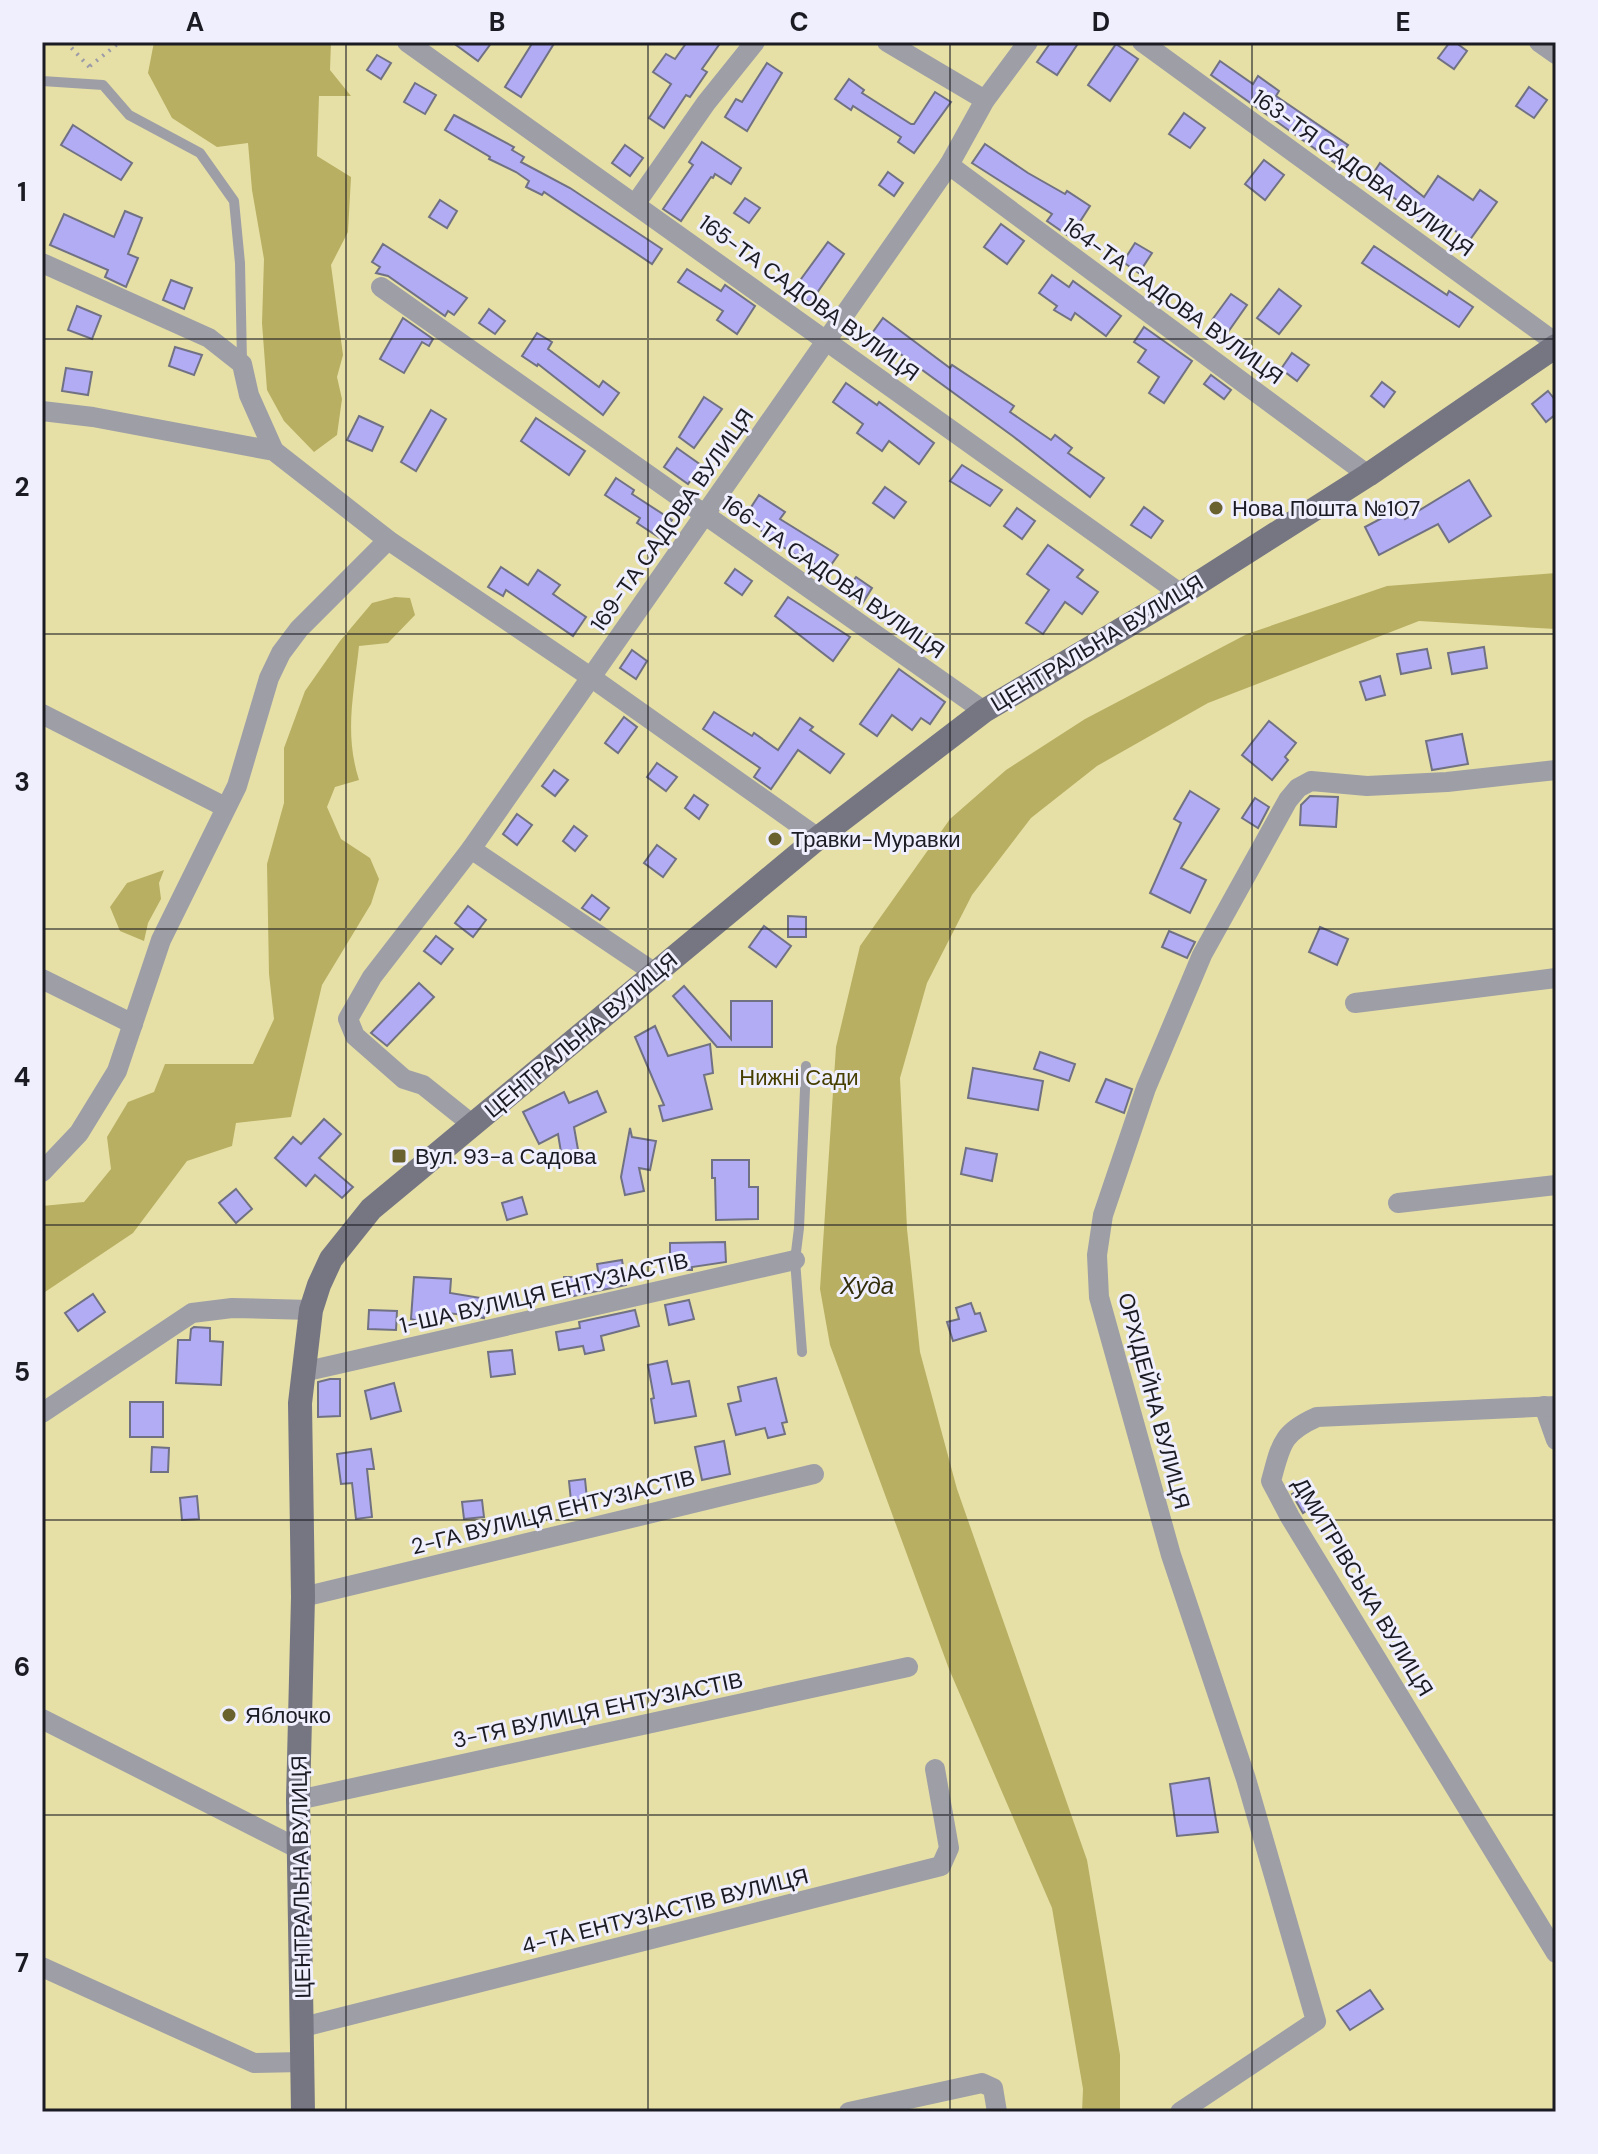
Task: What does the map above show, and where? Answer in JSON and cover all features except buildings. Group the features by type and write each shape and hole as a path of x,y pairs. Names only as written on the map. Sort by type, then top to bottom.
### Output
{"street":[{"name":"165-ТА САДОВА ВУЛИЦЯ","path":"407,42 1181,594"},
{"path":"636,203 706,103 755,42"},
{"path":"887,42 985,100"},
{"name":"169-ТА САДОВА ВУЛИЦЯ","path":"473,1125 423,1085 404,1079 355,1036 348,1019 372,977 471,849 592,678 949,165 985,100 1028,42"},
{"name":"163-ТЯ САДОВА ВУЛИЦЯ","path":"1142,42 1556,345"},
{"path":"1539,42 1556,54"},
{"name":"164-ТА САДОВА ВУЛИЦЯ","path":"949,165 1368,475"},
{"path":"42,263 209,338 242,364 249,395 274,451"},
{"name":"166-ТА САДОВА ВУЛИЦЯ","path":"381,287 984,711"},
{"name":"ЦЕНТРАЛЬНА ВУЛИЦЯ","path":"303,2112 298,1800 303,1597 300,1403 311,1310 331,1259 348,1234 371,1209 818,838 984,711 1181,594 1368,475 1556,345"},
{"path":"42,411 93,417 274,451 388,540 592,678 818,838"},
{"path":"42,1172 79,1133 117,1071 161,940 237,786 269,678 281,653 299,629 388,540"},
{"path":"42,714 225,807"},
{"name":"ОРХІДЕЙНА ВУЛИЦЯ","path":"1180,2112 1316,2021 1246,1779 1171,1555 1099,1297 1097,1255 1103,1215 1146,1088 1202,955 1288,800 1298,788 1311,781 1367,786 1447,782 1556,770"},
{"path":"471,849 655,973"},
{"path":"1355,1003 1556,978"},
{"path":"42,979 133,1024"},
{"path":"1398,1203 1556,1185"},
{"name":"1-ША ВУЛИЦЯ ЕНТУЗІАСТІВ","path":"303,1372 795,1260"},
{"path":"42,1413 192,1313 232,1308 311,1310"},
{"path":"1550,1406 1556,1440"},
{"name":"ДМИТРІВСЬКА ВУЛИЦЯ","path":"1550,1406 1317,1417 1300,1425 1282,1442 1271,1481 1556,1953"},
{"name":"2-ГА ВУЛИЦЯ ЕНТУЗІАСТІВ","path":"303,1597 814,1474"},
{"name":"3-ТЯ ВУЛИЦЯ ЕНТУЗІАСТІВ","path":"298,1800 908,1667"},
{"path":"42,1719 299,1849"},
{"name":"4-ТА ЕНТУЗІАСТІВ ВУЛИЦЯ","path":"303,2027 941,1866 949,1848 935,1769"},
{"path":"42,1967 254,2063 303,2062"},
{"path":"849,2112 982,2083 993,2088 997,2112"}],"lane":[{"path":"42,81 103,85 129,115 200,153 234,201 240,263 242,364"},
{"path":"802,1352 795,1260 806,1066"}],"path":[{"path":"66,42 90,66 103,85"},
{"path":"90,66 120,42"}],"green space":[{"name":"Нижні Сади","path":"42,42 1556,42 1556,2112 42,2112"}],"water":[{"path":"154,42 331,42 330,70 351,96 319,96 317,156 351,177 348,232 331,265 343,355 337,377 342,399 337,435 314,452 284,421 267,390 262,323 264,259 252,190 248,143 217,147 172,118 148,73"},
{"name":"Худа","path":"1556,573 1556,629 1419,621 1208,703 1097,766 1031,818 972,895 927,983 900,1078 907,1229 920,1352 957,1489 1087,1860 1120,2055 1120,2112 1082,2112 1083,2089 1052,1908 949,1669 830,1345 820,1289 836,1047 860,946 950,819 1006,770 1085,719 1247,634 1387,586"},
{"path":"395,597 410,598 415,615 388,643 359,646 351,730 359,780 335,787 327,807 341,839 370,858 379,879 371,904 322,985 291,1117 236,1123 232,1146 187,1161 133,1233 42,1294 42,1206 84,1202 111,1169 107,1137 128,1102 154,1092 165,1064 253,1064 274,1019 269,974 267,864 284,803 284,748 305,691 340,641 372,603"},
{"path":"164,870 159,883 161,899 148,923 144,941 120,931 110,907 127,883"}],"place":[{"name":"Нова Пошта №107","path":"1216,508"},
{"name":"Травки-Муравки","path":"775,839"},
{"name":"Вул. 93-а Садова","path":"399,1156"},
{"name":"Яблочко","path":"229,1715"}]}
